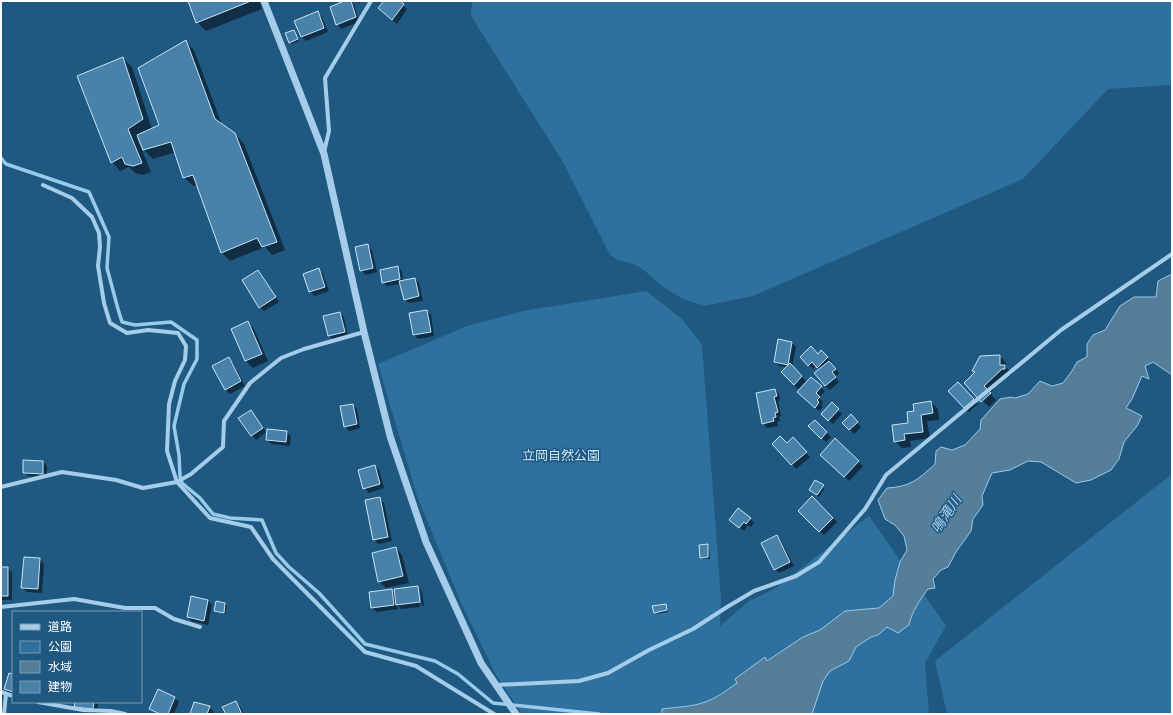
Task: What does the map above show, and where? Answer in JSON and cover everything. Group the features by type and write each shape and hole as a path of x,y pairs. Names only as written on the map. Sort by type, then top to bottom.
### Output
{"street":[{"path":"264,1 324,154 364,332 390,436 426,542 481,663 516,714"},
{"path":"324,154 329,130 325,78 371,1"},
{"path":"44,185 72,198 92,217 99,233 100,247 98,266 104,303 110,323 126,333 148,330 178,333 186,346 185,360 175,381 169,404 167,451 177,482 210,518 251,527 273,559 364,652 416,666 494,714"},
{"path":"496,685 579,681 608,673 649,650 693,629 754,591 796,576 820,562 865,509 886,475 1061,330 1172,254"},
{"path":"1,487 62,472 116,480 143,488 177,482 191,474 223,447 224,421 250,382 281,358 304,349 364,332"},
{"path":"1,607 74,599 126,608 155,608 174,619 200,627"},
{"path":"1,692 12,696"},
{"path":"4,714 6,694"},
{"path":"44,703 83,710 111,711 124,714"}],"green space":[{"path":"472,1 1172,1 1172,85 1108,89 1023,179 753,296 704,306 681,298 662,286 636,265 618,260 610,255 563,162 471,16"},
{"name":"立岡自然公園","path":"646,291 682,319 702,345 721,598 720,626 749,601 774,589 869,516 946,626 925,663 929,714 522,714 496,675 462,605 417,496 378,364 467,326 523,311"},
{"path":"1172,474 1172,714 947,714 935,661"}],"water":[{"name":"鳴滝川","path":"1172,274 1172,375 1153,362 1145,366 1149,379 1142,376 1132,399 1126,408 1142,416 1137,426 1124,442 1119,459 1111,470 1091,480 1076,483 1041,462 1028,461 1010,470 992,473 982,496 983,505 973,519 971,531 956,552 948,567 941,570 933,579 935,588 928,589 922,597 914,610 909,625 898,633 887,627 878,635 871,637 856,647 849,661 830,671 823,681 812,714 662,714 662,709 695,705 722,694 737,683 735,679 765,657 767,661 803,637 820,630 845,611 879,608 893,596 895,580 900,562 907,550 904,536 895,525 885,519 878,500 887,488 902,486 919,478 935,464 936,451 941,447 952,450 965,445 980,429 981,420 1000,399 1011,397 1015,398 1028,394 1040,381 1052,386 1063,383 1077,362 1087,357 1087,344 1093,335 1105,330 1120,306 1134,297 1156,297 1158,281"}],"building":[{"path":"188,1 251,1 196,23"},
{"path":"344,1 351,1 356,17 336,25 330,7"},
{"path":"384,1 400,1 404,4 392,20 378,8"},
{"path":"318,11 324,28 301,37 294,21"},
{"path":"294,30 298,39 289,43 285,33"},
{"path":"186,40 215,119 235,133 277,242 262,247 257,238 221,253 193,175 183,178 171,142 143,150 137,135 159,125 138,68"},
{"path":"123,57 143,119 128,129 142,163 133,166 125,164 122,157 111,163 77,76"},
{"path":"368,244 373,268 360,271 355,247"},
{"path":"398,266 400,279 382,283 380,270"},
{"path":"319,268 325,287 309,292 303,274"},
{"path":"258,270 276,297 259,308 242,280"},
{"path":"415,278 419,296 404,300 399,281"},
{"path":"427,310 431,332 413,335 409,313"},
{"path":"340,312 345,332 328,336 323,316"},
{"path":"248,321 262,354 245,361 231,329"},
{"path":"778,339 792,342 788,365 774,362"},
{"path":"811,346 818,354 821,350 828,357 817,368 812,362 808,366 800,357"},
{"path":"1000,355 1000,365 1005,365 1005,369 1002,369 984,386 991,393 981,402 964,383 975,372 972,371 980,356"},
{"path":"229,357 241,381 225,390 212,366"},
{"path":"829,361 836,369 832,372 836,377 825,386 814,373"},
{"path":"790,363 802,376 794,385 781,372"},
{"path":"811,377 822,386 816,393 820,397 817,400 819,402 815,408 797,392"},
{"path":"958,382 974,399 964,408 948,391"},
{"path":"775,389 777,396 774,397 778,412 775,413 776,417 773,418 774,421 762,424 756,393"},
{"path":"931,401 933,413 921,415 923,432 904,434 905,440 894,442 892,425 908,423 907,412 914,411 913,404"},
{"path":"832,402 839,409 828,421 821,414"},
{"path":"353,404 357,424 344,427 340,406"},
{"path":"251,410 263,428 251,436 238,418"},
{"path":"851,414 858,422 849,430 842,423"},
{"path":"815,420 827,432 821,439 808,426"},
{"path":"267,429 287,431 286,442 266,440"},
{"path":"780,436 787,443 793,437 807,452 791,465 772,444"},
{"path":"835,438 859,461 844,477 820,455"},
{"path":"23,460 43,461 43,474 23,473"},
{"path":"375,465 380,484 363,489 358,470"},
{"path":"815,480 824,485 817,495 809,490"},
{"path":"812,496 833,518 819,532 798,511"},
{"path":"380,497 388,537 373,540 365,500"},
{"path":"738,508 751,518 746,524 744,522 739,528 729,520"},
{"path":"777,535 790,562 774,570 761,543"},
{"path":"708,544 708,557 700,558 699,545"},
{"path":"396,547 403,576 378,582 372,553"},
{"path":"24,557 40,558 38,589 21,588"},
{"path":"1,567 8,567 8,596 1,596"},
{"path":"418,586 420,602 396,605 394,589"},
{"path":"392,589 394,605 371,608 369,592"},
{"path":"191,596 208,600 204,621 187,617"},
{"path":"216,601 225,603 224,613 214,611"},
{"path":"666,604 667,610 654,613 652,606"},
{"path":"9,673 12,674 12,692 4,689"},
{"path":"158,689 175,697 168,714 160,714 149,709"},
{"path":"236,701 242,714 226,714 222,707"},
{"path":"194,702 210,706 207,714 190,714"},
{"path":"75,703 94,703 93,709 74,707"}],"waterway":[{"path":"1,158 6,164 89,192 109,237 107,268 122,322 135,325 171,322 197,340 197,359 184,384 174,426 182,483 200,498 213,514 230,518 262,520 276,553 289,567 319,593 365,644 435,661 458,674 493,703 599,714"}]}
